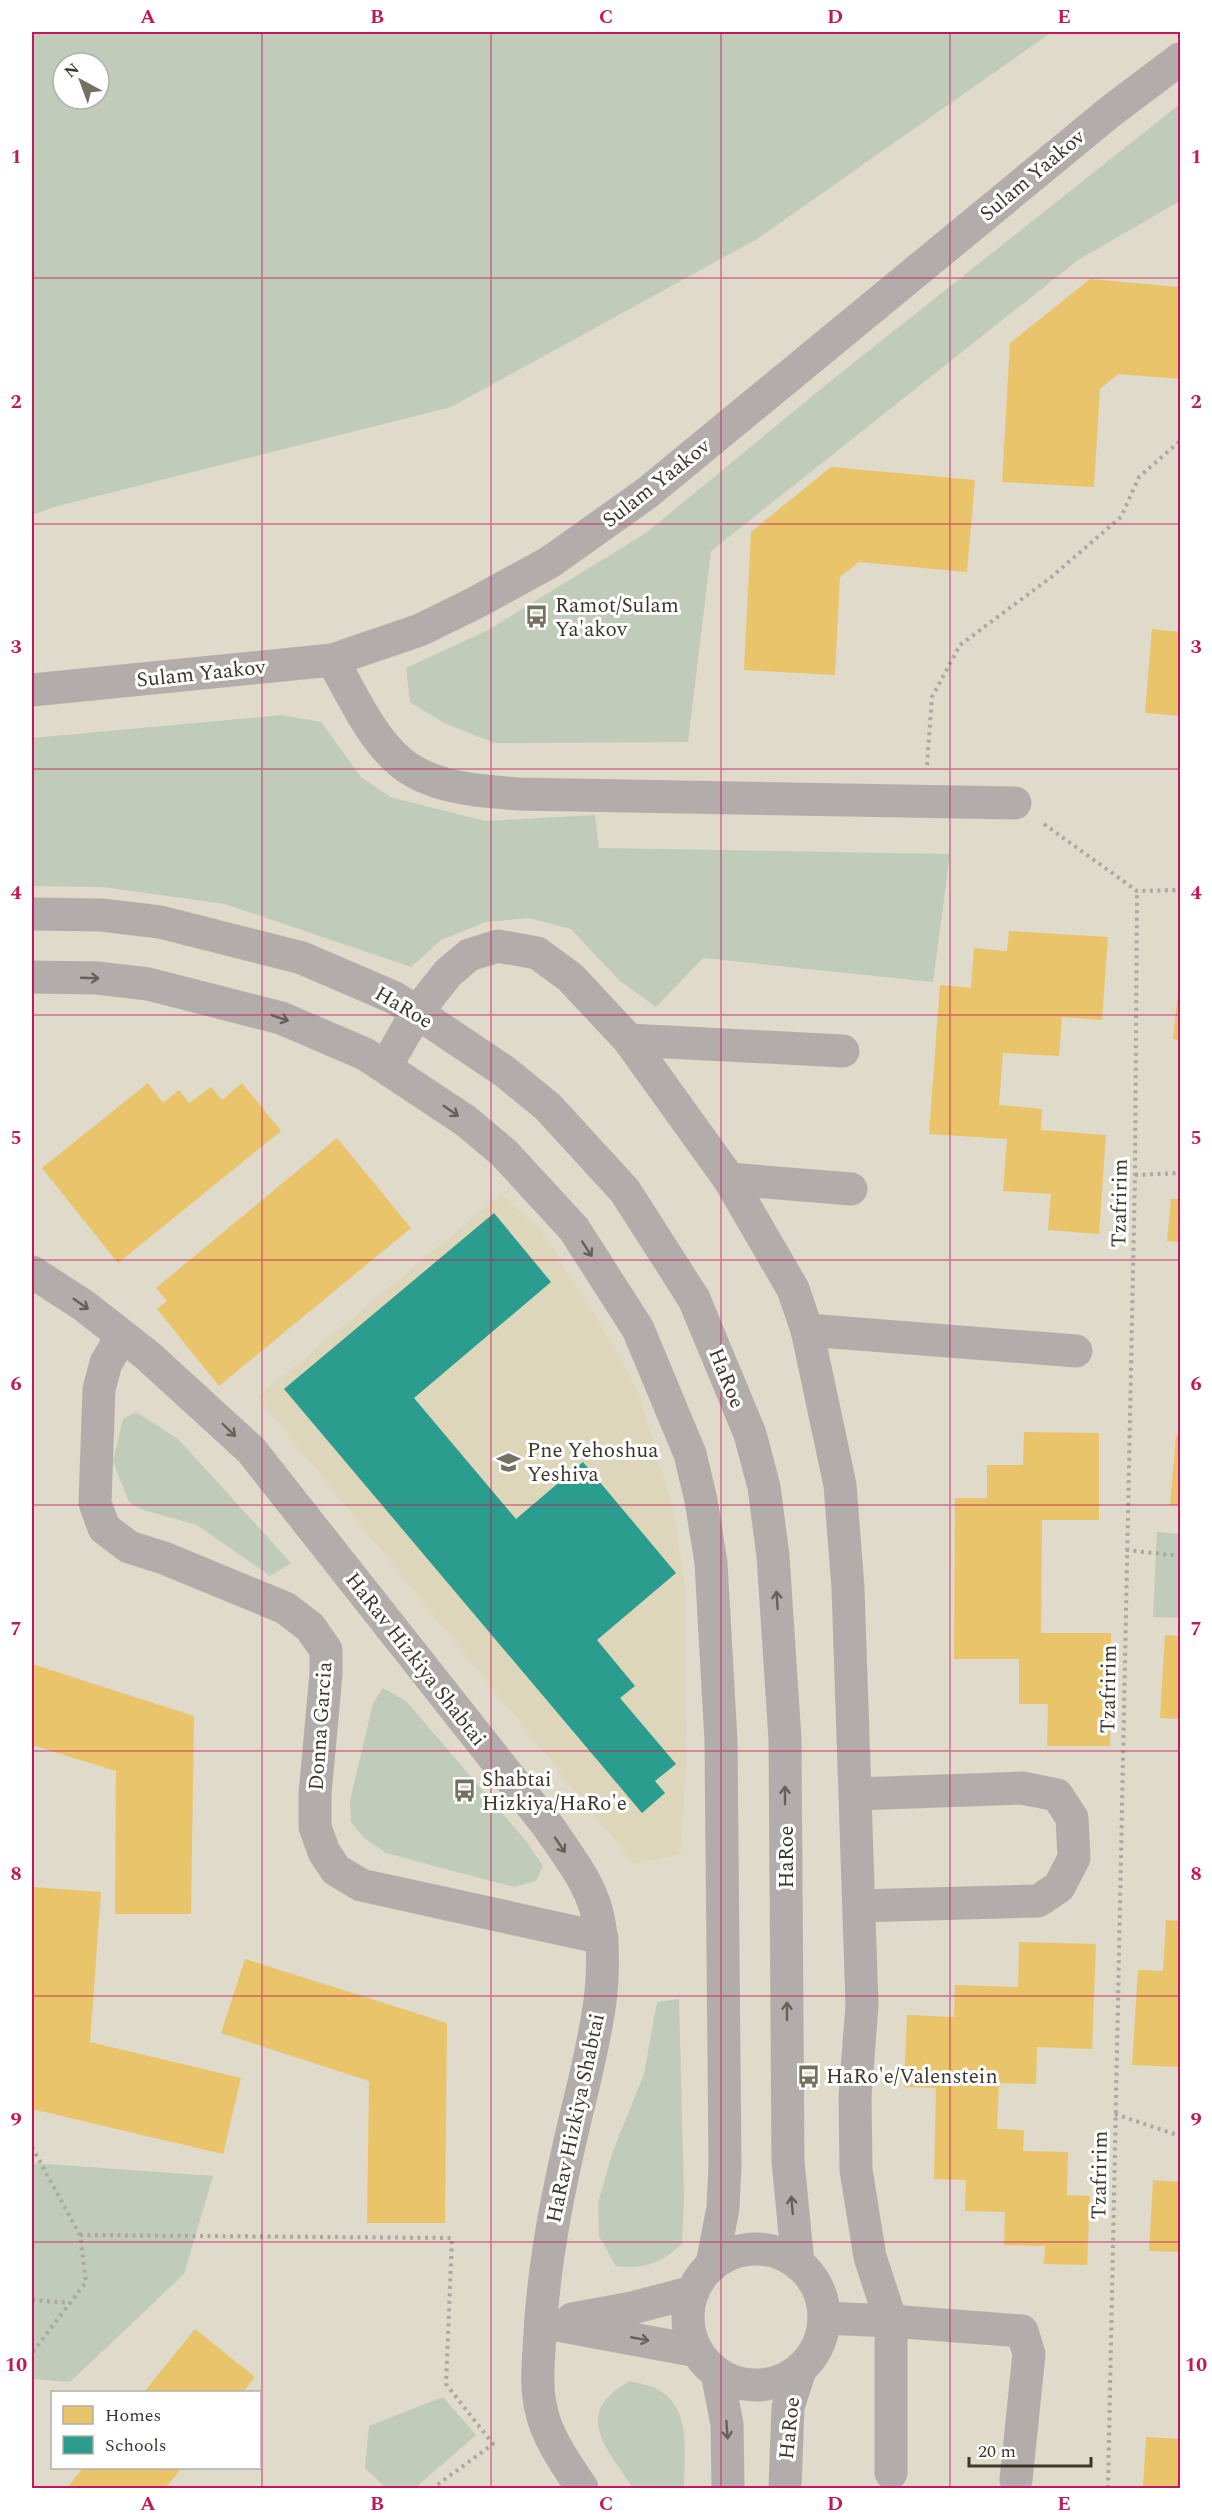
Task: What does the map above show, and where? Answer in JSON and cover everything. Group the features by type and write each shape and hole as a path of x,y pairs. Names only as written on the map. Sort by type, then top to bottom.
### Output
{"street":[{"name":"Sulam Yaakov","path":"32,690 332,660 420,630 550,562 638,500 1111,111 1180,59"},
{"path":"332,660 375,734 399,762 431,779 470,791 518,794 1014,803"},
{"name":"HaRoe","path":"32,914 101,915 160,922 302,958 395,998 504,1071 548,1107 625,1191 694,1299 750,1434 764,1487 773,1556 785,1739 788,2162 798,2264"},
{"path":"386,1066 417,1012 447,973 469,955 498,946 537,953 570,977 629,1040 729,1179 793,1289 807,1330 840,1485 848,1588 862,2005 855,2096 856,2170 870,2257 891,2321 891,2474"},
{"path":"32,977 97,978 148,984 205,998 281,1018 365,1054 386,1066 466,1121 504,1153 574,1229 638,1329 690,1454 701,1500 711,1563 722,1741 725,2165 723,2208 712,2265"},
{"path":"629,1040 843,1051"},
{"path":"729,1179 850,1189"},
{"name":"HaRav Hizkiya Shabtai","path":"32,1272 83,1305 122,1336 199,1401 250,1450 548,1826 578,1870 596,1910 602,1938 600,2013 554,2212 548,2252 537,2379 541,2409 562,2459 582,2488"},
{"path":"807,1330 1076,1351"},
{"name":"Donna Garcia","path":"122,1336 106,1363 99,1389 95,1503 105,1528 129,1547 164,1558 285,1608 310,1627 326,1650 326,1674 315,1794 315,1827 324,1852 336,1870 361,1885 602,1938"},
{"path":"856,1794 1022,1788 1057,1795 1072,1818 1074,1858 1059,1887 1038,1901 859,1906"},
{"path":"541,2322 707,2362 733,2381 750,2385 768,2384 784,2379 800,2370 812,2355 821,2338 824,2318 821,2298 812,2279 798,2264 782,2254 764,2250 745,2250 728,2255 712,2265 693,2292 688,2312 690,2332 707,2362 727,2424 728,2488"},
{"path":"541,2322 585,2318 693,2292"},
{"path":"824,2318 1022,2331 1029,2354 1016,2480"},
{"name":"HaRoe","path":"785,2488 787,2415 800,2370"}],"path":[{"path":"924,801 932,697 960,645 1050,578 1120,517 1139,477 1180,441"},
{"path":"1014,803 1137,891 1180,890"},
{"name":"Tzafririm","path":"1108,2488 1135,1175 1137,891"},
{"path":"1135,1175 1180,1173"},
{"path":"1126,1550 1180,1556"},
{"path":"1115,2114 1180,2136"},
{"path":"32,2147 80,2235 86,2282 32,2354"},
{"path":"80,2235 452,2238 446,2384 493,2444 433,2488"},
{"path":"32,2300 70,2303"}],"shaded area":[{"path":"501,1194 542,1232 605,1332 639,1395 673,1508 685,1587 686,1761 681,1854 634,1864 258,1397"}],"green space":[{"path":"32,32 1052,32 757,239 451,407 54,507 32,515"},
{"path":"1180,104 1180,201 1078,260 711,551 688,742 495,743 446,724 410,702 406,668 488,630 646,533 832,380"},
{"path":"282,715 321,722 361,777 390,797 485,821 595,815 599,848 950,854 933,982 703,958 656,1007 620,981 571,929 529,918 486,922 441,940 411,967 225,904 103,887 32,886 32,738"},
{"path":"136,1412 178,1439 291,1563 270,1576 197,1525 143,1510 129,1502 113,1462 123,1419"},
{"path":"1157,1532 1180,1534 1180,1618 1153,1617"},
{"path":"383,1688 406,1701 526,1841 543,1866 536,1881 514,1887 386,1853 364,1838 351,1822 350,1801 373,1703"},
{"path":"679,1999 684,2195 682,2244 652,2264 635,2267 616,2266 599,2236 598,2203 613,2151 644,2074 657,2002"},
{"path":"32,2163 213,2176 184,2274 70,2382 32,2379"},
{"path":"630,2381 657,2389 668,2397 676,2408 684,2433 684,2488 633,2488 605,2445 598,2418 602,2406 612,2393"},
{"path":"443,2397 476,2435 415,2488 386,2488 365,2468 369,2426"}],"building: Homes":[{"path":"1090,279 1180,287 1180,379 1118,374 1100,389 1094,487 1002,482 1010,343"},
{"path":"831,467 975,480 967,572 859,562 840,577 835,675 744,670 751,532"},
{"path":"1152,629 1180,632 1180,716 1145,713"},
{"path":"1009,931 1108,937 1102,1020 1062,1017 1059,1056 1003,1053 999,1105 1042,1109 1041,1130 1106,1135 1099,1234 1048,1230 1051,1194 1003,1191 1007,1139 929,1134 940,985 971,988 974,948 1007,951"},
{"path":"1180,982 1180,1040 1173,1039"},
{"path":"148,1083 163,1103 179,1090 189,1103 211,1087 222,1100 242,1083 281,1131 118,1263 42,1168"},
{"path":"337,1138 411,1228 219,1386 157,1309 167,1301 156,1288"},
{"path":"1171,1199 1180,1199 1180,1242 1167,1241"},
{"path":"1024,1432 1099,1433 1099,1520 1042,1520 1041,1633 1111,1633 1110,1746 1047,1746 1048,1704 1019,1704 1019,1659 954,1659 955,1498 987,1498 987,1465 1023,1465"},
{"path":"1176,1436 1180,1436 1180,1505 1170,1505"},
{"path":"1165,1635 1180,1636 1180,1719 1160,1718"},
{"path":"32,1664 194,1716 191,1914 115,1914 116,1771 32,1745"},
{"path":"32,1887 101,1892 90,2042 241,2078 223,2154 32,2109"},
{"path":"1166,1920 1180,1921 1180,2067 1132,2065 1138,1970 1163,1971"},
{"path":"1019,1942 1096,1944 1092,2049 1037,2047 1036,2084 999,2083 997,2129 1024,2130 1023,2151 1068,2152 1067,2195 1090,2196 1087,2265 1044,2264 1045,2246 1004,2245 1005,2212 965,2211 966,2180 934,2179 936,2088 904,2087 907,2015 954,2017 955,1985 1018,1987"},
{"path":"245,1959 447,2023 445,2223 367,2223 369,2081 221,2033"},
{"path":"1153,2180 1180,2182 1180,2252 1149,2251"},
{"path":"195,2329 255,2377 244,2391 145,2391"},
{"path":"1146,2437 1180,2439 1180,2488 1143,2488"},
{"path":"82,2469 181,2469 165,2488 67,2488"}],"building: Schools":[{"path":"494,1213 551,1282 414,1398 516,1519 583,1462 676,1573 597,1640 635,1686 620,1698 676,1764 655,1781 665,1793 642,1813 284,1389"}],"place":[{"name":"Ramot/Sulam Ya'akov","path":"537,617"},
{"name":"Pne Yehoshua Yeshiva","path":"509,1462"},
{"name":"Shabtai Hizkiya/HaRo'e","path":"464,1791"},
{"name":"HaRo'e/Valenstein","path":"808,2076"}]}
